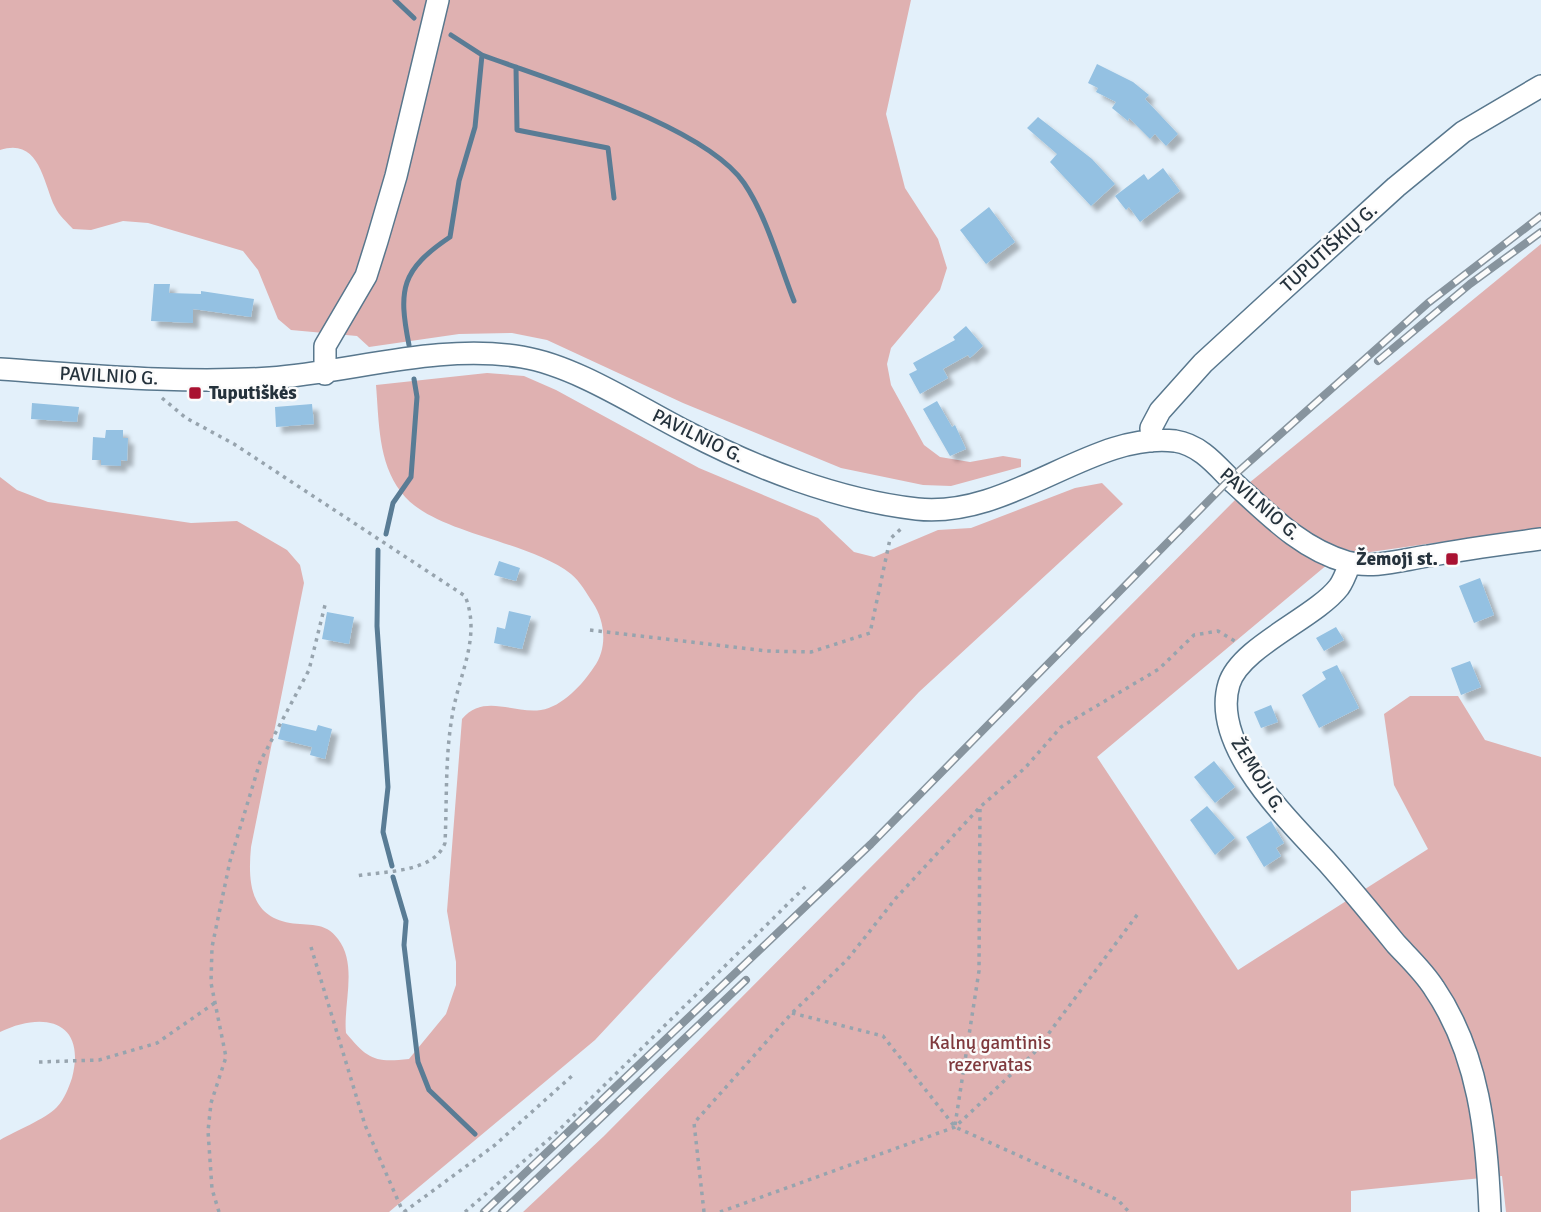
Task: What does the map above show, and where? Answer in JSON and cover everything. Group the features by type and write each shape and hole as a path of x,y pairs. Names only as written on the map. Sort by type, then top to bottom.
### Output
{"street":[{"path":"325,374 325,346 366,276 397,176 438,0"},
{"name":"TUPUTIŠKIŲ G.","path":"1152,442 1151,428 1160,411 1203,363 1258,312 1396,187 1463,132 1541,86"},
{"name":"PAVILNIO G.","path":"0,369 159,379 265,378 325,374 467,354 526,358 564,371 699,439 765,467 823,487 920,509 972,505 1003,496 1108,451 1152,442 1179,442 1196,448 1292,535 1350,563"},
{"path":"1350,563 1397,562 1541,539"},
{"name":"ŽEMOJI G.","path":"1350,563 1338,588 1255,652 1230,681 1225,701 1231,734 1278,812 1328,863 1434,989 1459,1036 1476,1087 1485,1124 1490,1212"}],"path":[{"path":"159,379 159,393 164,403 234,444 465,596 471,611 473,630 450,728 445,842 442,853 430,863 356,876"},
{"path":"590,630 741,649 811,652 870,633 890,539 920,509"},
{"path":"219,1212 212,1189 208,1158 211,1103 226,1057 211,983 212,947 230,861 260,762 309,670 326,605"},
{"path":"704,1212 694,1123 792,1013 847,960 895,898 980,807 1025,768 1061,727 1159,668 1194,635 1218,631 1255,652"},
{"path":"955,1127 979,971 980,807"},
{"path":"466,1212 556,1133 806,886"},
{"path":"720,1212 955,1127 1034,1054 1140,911"},
{"path":"311,947 365,1125 403,1212 495,1145 573,1075"},
{"path":"38,1062 99,1060 158,1043 216,1002"},
{"path":"792,1013 883,1036 955,1127 1118,1200 1129,1212"}],"green space":[{"path":"0,0 911,0 886,114 905,188 938,239 947,268 940,290 891,348 887,364 891,385 924,445 940,457 970,462 1003,456 1021,459 1021,467 951,486 923,485 841,468 683,403 547,340 512,333 459,334 369,347 357,336 291,330 278,319 258,270 243,251 148,223 123,221 91,230 73,229 57,210 32,156 24,150 0,150"},
{"path":"1541,244 1541,528 1363,553 1330,544 1316,536 1288,517 1249,483"},
{"path":"487,373 524,376 556,390 699,468 818,518 854,552 874,557 938,530 971,528 1075,488 1102,483 1123,504 919,692 595,1040 389,1212 0,1212 0,1140 57,1107 72,1078 75,1059 73,1043 67,1032 58,1025 32,1022 0,1032 0,477 17,490 48,502 191,523 237,521 287,550 300,565 304,583 251,847 251,884 259,905 266,913 290,923 328,929 338,939 344,949 349,973 346,1033 354,1042 366,1054 379,1059 409,1059 446,1014 456,985 456,962 447,911 462,719 480,707 541,710 557,704 571,694 589,674 598,660 603,643 597,610 571,574 530,552 434,518 415,506 393,480 381,441 376,385"},
{"name":"Kalnų gamtinis rezervatas","path":"1237,498 1328,564 1097,757 1238,970 1428,849 1394,785 1384,714 1410,696 1458,696 1485,740 1541,757 1541,1212 1506,1212 1502,1176 1351,1191 1351,1212 523,1212 604,1136"}],"building":[{"path":"1097,64 1133,82 1149,95 1145,99 1178,134 1166,146 1155,134 1150,139 1129,118 1128,121 1112,108 1116,102 1096,92 1098,88 1088,83"},
{"path":"1038,117 1092,159 1115,184 1091,206 1050,162 1057,154 1027,128"},
{"path":"1163,168 1180,191 1140,222 1129,207 1126,210 1115,196 1144,174 1148,180"},
{"path":"989,207 1015,242 986,264 960,230"},
{"path":"154,284 170,284 169,293 201,294 201,291 254,299 251,317 193,309 193,323 151,321"},
{"path":"966,326 983,346 970,358 968,355 943,369 948,378 920,394 909,374 917,370 913,363 955,340 953,337"},
{"path":"937,401 952,427 955,425 966,449 950,456 923,409"},
{"path":"32,403 79,407 77,422 31,419"},
{"path":"312,404 314,424 276,427 275,407"},
{"path":"106,430 123,430 123,438 128,438 127,461 121,460 121,466 101,465 101,460 92,460 93,437 105,438"},
{"path":"499,561 520,568 516,581 494,575"},
{"path":"1480,578 1494,615 1474,623 1459,586"},
{"path":"509,611 531,616 522,649 494,643 497,627 505,629"},
{"path":"327,612 354,617 349,644 322,639"},
{"path":"1336,627 1344,640 1324,651 1316,638"},
{"path":"1470,661 1481,687 1461,695 1451,668"},
{"path":"1337,665 1359,708 1319,728 1302,695 1326,679 1322,672"},
{"path":"1271,705 1278,722 1261,728 1254,712"},
{"path":"282,723 316,731 318,725 332,729 325,759 310,755 312,747 278,739"},
{"path":"1214,761 1235,787 1215,803 1194,777"},
{"path":"1207,806 1235,838 1215,855 1190,820"},
{"path":"1271,821 1284,843 1276,848 1281,856 1264,867 1246,837"}],"waterway":[{"path":"395,0 414,18"},
{"path":"409,345 404,309 407,282 421,260 450,237 459,181 475,127 482,55 451,35"},
{"path":"482,55 623,107 696,142 724,162 752,196 772,240 794,301"},
{"path":"516,67 517,130 608,148 614,198"},
{"path":"386,534 393,503 411,477 417,397 414,379"},
{"path":"378,550 377,626 388,787 383,832 392,866"},
{"path":"393,877 406,921 404,945 418,1062 429,1090 475,1134"}],"railway":[{"path":"484,1212 871,844 1230,479 1428,303 1541,216"},
{"path":"1378,361 1470,284 1541,232"},
{"path":"502,1212 746,980"}],"place":[{"name":"Tuputiškės","path":"195,393"},
{"name":"Žemoji st.","path":"1452,559"}]}
